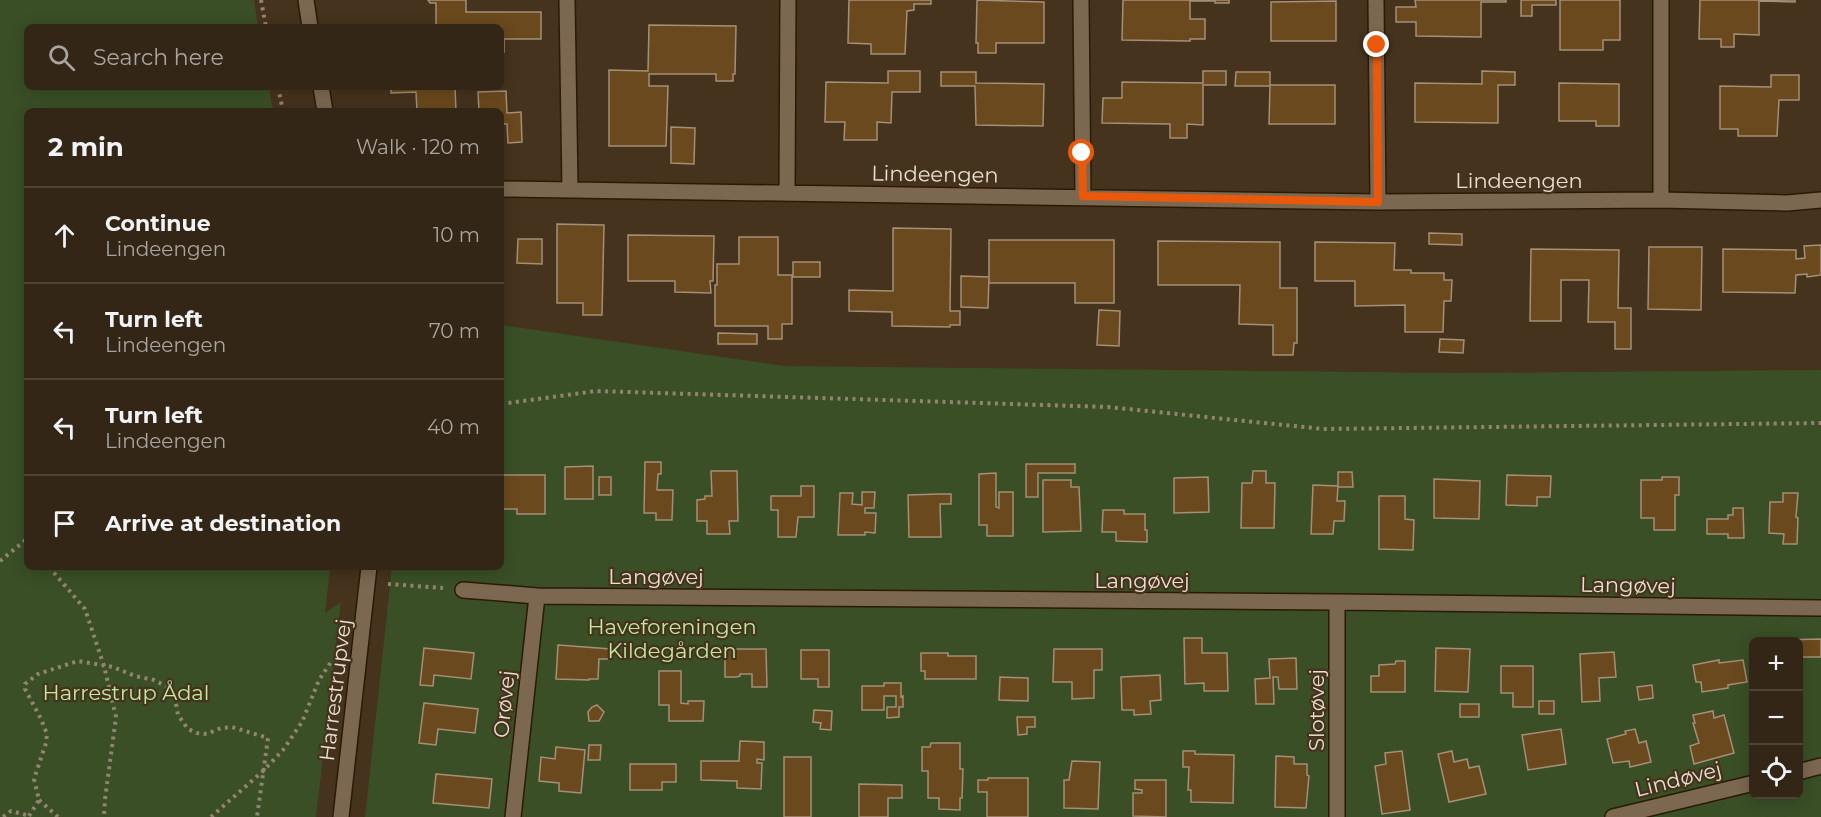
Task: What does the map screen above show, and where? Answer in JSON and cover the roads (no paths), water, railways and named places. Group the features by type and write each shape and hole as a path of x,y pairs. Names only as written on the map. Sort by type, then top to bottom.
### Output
{"street":[{"path":"306,0 310,24"},
{"path":"567,0 570,189"},
{"path":"787,194 788,0"},
{"path":"1081,0 1083,196"},
{"path":"1376,0 1378,202"},
{"path":"1661,0 1661,200"},
{"path":"322,90 324,108"},
{"name":"Lindeengen","path":"504,189 1378,202 1661,200 1787,203 1821,200"},
{"name":"Harrestrupvej","path":"341,817 369,570"},
{"name":"Langøvej","path":"464,590 537,596 1821,608"},
{"name":"Orøvej","path":"513,817 537,596"},
{"name":"Slotøvej","path":"1337,602 1337,817"},
{"path":"1803,771 1821,766"},
{"name":"Lindøvej","path":"1612,817 1749,784"}],"park label":[{"name":"Haveforeningen Kildegården","path":"672,638"},
{"name":"Harrestrup Ådal","path":"126,692"}]}
